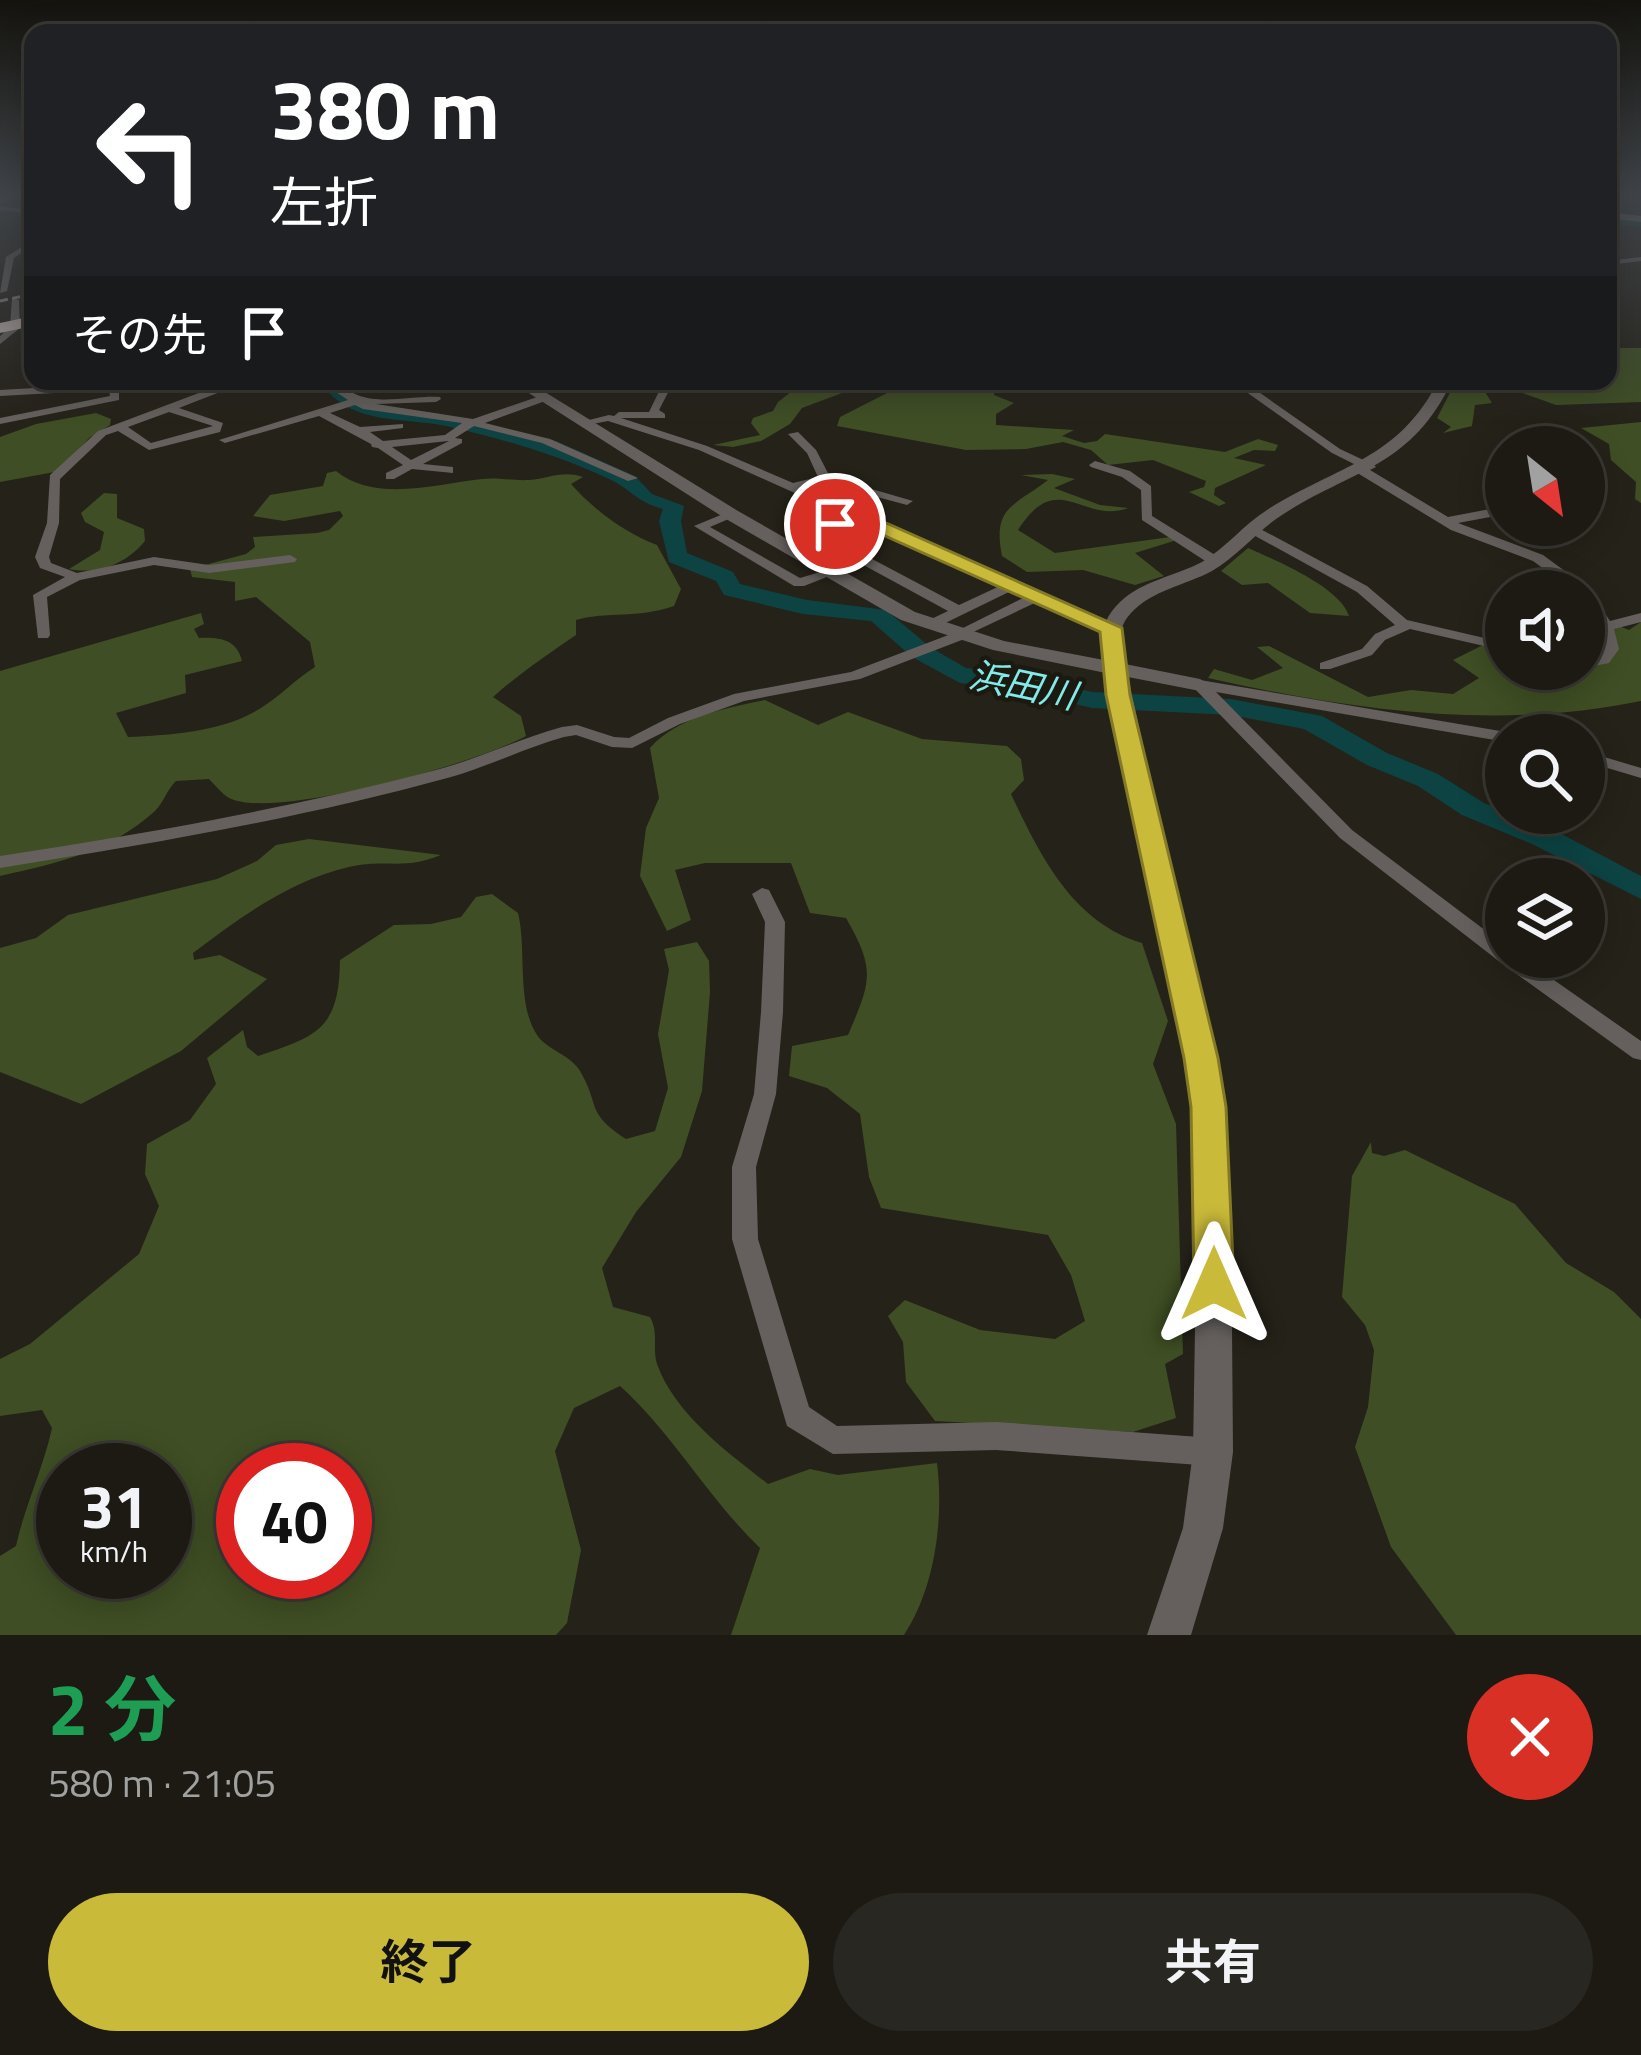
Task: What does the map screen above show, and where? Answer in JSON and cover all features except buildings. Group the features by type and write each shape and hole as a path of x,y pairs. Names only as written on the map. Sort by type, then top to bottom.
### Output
{"street":[{"path":"0,341 7,326 9,295"},
{"path":"17,391 24,390"},
{"path":"0,392 36,390"},
{"path":"0,421 115,398 114,390"},
{"path":"76,577 45,566 42,557 53,523 51,484 90,442 118,426 216,390"},
{"path":"341,390 350,403 375,410 450,417 464,426 559,445 632,478"},
{"path":"532,390 731,515 930,625 1112,668 1485,733"},
{"path":"582,422 661,416 653,411 664,390"},
{"path":"1249,390 1447,521 1538,558 1555,570"},
{"path":"1169,1635 1204,1528 1213,1452 1214,1205 1201,1058 1112,668 1111,628 1125,607 1144,592 1215,561 1284,508 1366,469 1432,412 1441,390"},
{"path":"448,438 464,426 544,398"},
{"path":"225,440 350,403 436,399"},
{"path":"118,426 149,447 216,430 218,425 166,407"},
{"path":"322,413 359,430 412,466 449,470"},
{"path":"602,417 703,448 1111,628"},
{"path":"359,430 399,426"},
{"path":"794,434 812,452 825,479"},
{"path":"374,470 393,477 460,442 448,438 376,445"},
{"path":"1095,465 1137,481 1150,494 1146,517 1215,561"},
{"path":"794,487 825,479 907,501"},
{"path":"1447,521 1485,514"},
{"path":"731,515 700,526 800,584 830,573"},
{"path":"781,544 857,516"},
{"path":"1253,529 1362,589 1402,623 1485,642"},
{"path":"812,532 959,611"},
{"path":"43,635 40,595 76,577 154,561 209,569 290,559"},
{"path":"930,625 1010,586"},
{"path":"0,862 206,828 310,805 464,768 562,732 577,730 612,742 632,743 740,697 855,676 960,635 1037,597"},
{"path":"1605,658 1606,627 1641,616"},
{"path":"1325,666 1366,652 1380,637 1402,628 1402,623"},
{"path":"1200,685 1346,834 1485,941"},
{"path":"1605,762 1641,773"},
{"path":"762,894 776,922 772,1012 765,1094 744,1167 745,1239 797,1416 833,1440 996,1436 1213,1452"},
{"path":"1536,978 1641,1052"}],"green space":[{"path":"1617,348 1641,348 1641,402 1556,405 1505,390 1617,390"},
{"path":"793,390 850,390 802,408 790,424 761,441 733,447 713,445 760,435 751,423 753,418 773,411"},
{"path":"994,390 994,395 1014,403 996,414 996,425 1074,430 1062,436 1084,443 1105,434 1225,452 1258,439 1278,445 1275,451 1254,450 1234,458 1266,465 1215,488 1214,495 1226,503 1219,506 1189,492 1204,487 1206,481 1153,460 1108,465 1091,450 1063,442 1026,449 966,450 837,426 840,417 891,391"},
{"path":"1451,390 1484,390 1492,403 1475,405 1472,426 1443,433 1451,427 1437,418"},
{"path":"96,413 111,419 110,425 89,438 60,471 0,482 0,437 36,424"},
{"path":"1641,422 1641,503 1635,499 1636,482 1611,460 1605,426 1601,426"},
{"path":"336,471 352,481 387,489 568,474 583,477 571,484 611,520 657,545 681,589 674,606 576,620 576,635 493,697 521,716 526,736 502,747 378,785 288,802 229,798 209,779 176,781 155,811 120,837 62,861 0,876 0,671 201,613 204,624 194,629 199,638 226,641 242,661 185,675 186,693 116,713 128,737 214,727 261,708 315,667 310,642 256,597 235,601 235,582 192,577 190,569 246,554 255,547 253,537 329,530 343,516 340,511 284,521 253,516 270,495 323,486 327,473"},
{"path":"1021,475 1075,479 1054,488 1100,505 1128,508 1097,510 1059,500 1046,502 1018,530 1055,553 1170,537 1177,540 1135,553 1164,576 1135,585 1083,570 1027,572 1002,556 1003,517 1048,480"},
{"path":"104,493 117,494 117,518 144,529 145,541 111,566 69,569 100,550 104,532 85,522 81,513"},
{"path":"1248,548 1320,585 1349,616 1310,613 1268,583 1242,585 1221,571"},
{"path":"1605,622 1629,630 1641,622 1641,701 1543,714 1424,713 1208,678 1214,669 1252,680 1283,668 1257,647 1269,646 1368,697 1411,690 1453,694 1479,678 1453,660 1485,644 1485,690 1605,690"},
{"path":"765,700 818,725 848,712 922,739 1007,746 1021,759 1024,780 1011,794 1061,884 1096,919 1142,943 1168,1021 1153,1064 1176,1124 1183,1354 1165,1364 1176,1418 1133,1432 935,1421 906,1382 903,1342 888,1316 905,1300 980,1330 1055,1339 1085,1321 1071,1275 1048,1235 881,1208 869,1177 860,1114 827,1088 789,1076 792,1046 848,1035 867,976 862,951 846,918 810,913 791,863 705,863 675,870 691,920 667,931 640,876 646,828 659,798 650,748 688,721"},
{"path":"309,839 441,855 328,873 286,891 229,927 193,953 194,960 220,955 267,979 181,1051 81,1104 0,1072 0,948 36,938 68,915 217,879 257,861 276,845"},
{"path":"492,894 518,913 526,1008 537,1035 576,1065 599,1115 626,1139 655,1131 668,1088 658,1034 669,970 664,949 697,942 709,961 702,1091 681,1157 636,1212 602,1268 613,1307 650,1317 657,1364 676,1399 704,1431 768,1484 810,1469 838,1475 937,1463 935,1552 923,1596 904,1635 731,1635 760,1548 620,1386 574,1408 555,1451 581,1550 567,1623 556,1635 0,1635 0,1556 16,1546 36,1481 36,1599 192,1599 192,1443 48,1443 52,1428 42,1410 0,1416 0,1359 30,1344 139,1254 159,1206 145,1174 147,1144 190,1120 216,1084 207,1058 243,1030 247,1047 258,1056 310,1035 335,1001 340,960 394,925 461,917 476,897"},
{"path":"1371,1142 1372,1153 1384,1156 1405,1150 1515,1204 1566,1263 1614,1292 1641,1319 1641,1635 1456,1635 1391,1547 1355,1447 1368,1407 1374,1350 1365,1325 1342,1297 1352,1176"}],"waterway":[{"name":"浜田川","path":"334,390 357,408 441,419 549,445 628,480 645,498 674,506 670,521 677,557 725,577 732,590 770,595 803,607 878,615 921,652 960,675 1009,680 1092,700 1231,707 1312,722 1377,759 1428,780 1473,809 1543,837 1641,889"}],"railway":[{"path":"0,301 24,296"}],"route":[{"path":"835,524 857,516 1111,628 1118,695 1201,1058 1214,1205 1214,1284"}]}
